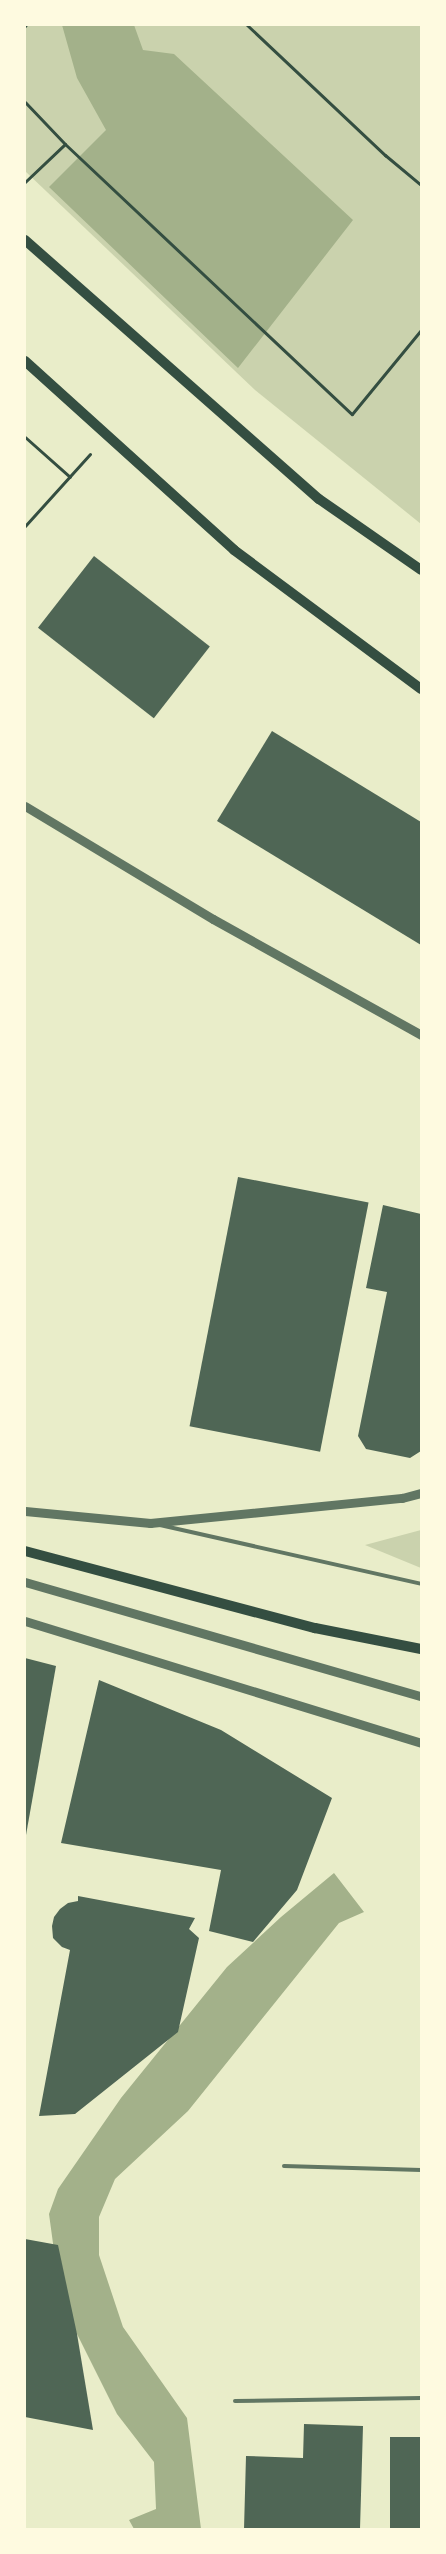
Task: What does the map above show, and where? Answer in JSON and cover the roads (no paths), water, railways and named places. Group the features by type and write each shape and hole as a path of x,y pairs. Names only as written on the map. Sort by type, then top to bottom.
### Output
{"main road":[{"path":"25,240 319,499 421,570"},
{"path":"25,361 234,550 421,689"},
{"path":"25,1551 315,1628 421,1649"}],"street":[{"path":"25,806 213,919 421,1036"},
{"path":"25,1511 150,1523 402,1498 421,1493"},
{"path":"25,1582 421,1696"},
{"path":"25,1621 421,1743"}],"lane":[{"path":"150,1523 421,1584"},
{"path":"284,2166 421,2170"},
{"path":"235,2401 421,2398"}]}
